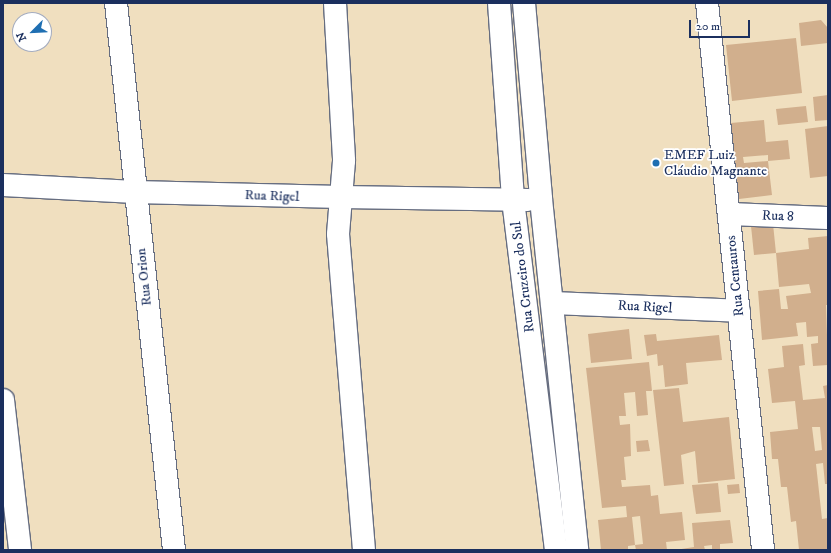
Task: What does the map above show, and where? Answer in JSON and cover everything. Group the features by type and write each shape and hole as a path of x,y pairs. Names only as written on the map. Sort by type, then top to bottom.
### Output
{"street":[{"name":"Rua Orion","path":"116,3 174,550"},
{"path":"335,3 344,161 338,234 364,550"},
{"name":"Rua Cruzeiro do Sul","path":"499,3 513,200 556,550"},
{"name":"Rua Cruzeiro do Sul","path":"524,3 541,199 577,550"},
{"name":"Rua Centauros","path":"707,3 763,550"},
{"name":"Rua Rigel","path":"3,185 135,192 341,198 541,199"},
{"name":"Rua 8","path":"729,214 828,218"},
{"name":"Rua Rigel","path":"552,303 739,311"},
{"path":"3,400 20,550"}],"building":[{"path":"821,20 828,28 828,43 801,46 799,23"},
{"path":"796,38 802,93 732,101 726,45"},
{"path":"828,95 828,120 815,121 813,97"},
{"path":"806,106 808,122 778,125 776,109"},
{"path":"764,120 766,142 788,140 790,159 768,161 772,195 739,199 731,123","holes":["768,155 768,161 744,163 743,157"]},
{"path":"828,126 828,176 810,178 805,129"},
{"path":"773,224 776,253 754,255 751,226"},
{"path":"828,236 828,305 826,305 828,365 813,366 811,344 818,343 818,336 807,337 806,322 796,323 798,336 762,340 758,291 779,289 781,309 788,309 786,296 811,293 809,284 779,287 776,253 809,249 808,238"},
{"path":"629,329 632,359 591,363 588,334"},
{"path":"656,334 657,341 719,335 722,360 686,363 688,384 665,387 663,365 658,366 657,354 647,356 644,335"},
{"path":"803,344 805,365 799,366 803,400 825,398 823,386 828,385 828,484 825,484 823,463 816,464 822,519 828,518 828,550 799,550 796,521 791,522 787,487 781,487 778,459 772,459 770,432 798,429 795,401 772,403 768,369 784,367 782,346","holes":["812,427 820,427 822,450 815,451"]},
{"path":"649,362 652,391 646,391 648,415 637,416 635,392 624,393 626,416 619,416 620,425 630,424 631,456 624,457 626,480 621,480 622,487 650,485 651,496 658,495 660,514 682,512 685,540 666,542 667,550 636,550 635,545 628,546 628,550 601,550 598,520 627,517 626,506 602,508 586,368","holes":["640,516 643,544 635,545 632,517"]},
{"path":"679,388 683,422 729,417 735,479 698,483 695,451 681,455 684,484 664,486 653,390"},
{"path":"648,440 650,451 637,452 636,441"},
{"path":"718,483 721,512 696,514 692,485"},
{"path":"739,484 740,493 728,494 727,485"},
{"path":"730,520 733,543 720,544 720,550 712,550 712,545 704,546 705,550 675,550 694,547 692,523"}],"place":[{"name":"EMEF Luiz Cláudio Magnante","path":"656,163"}]}
